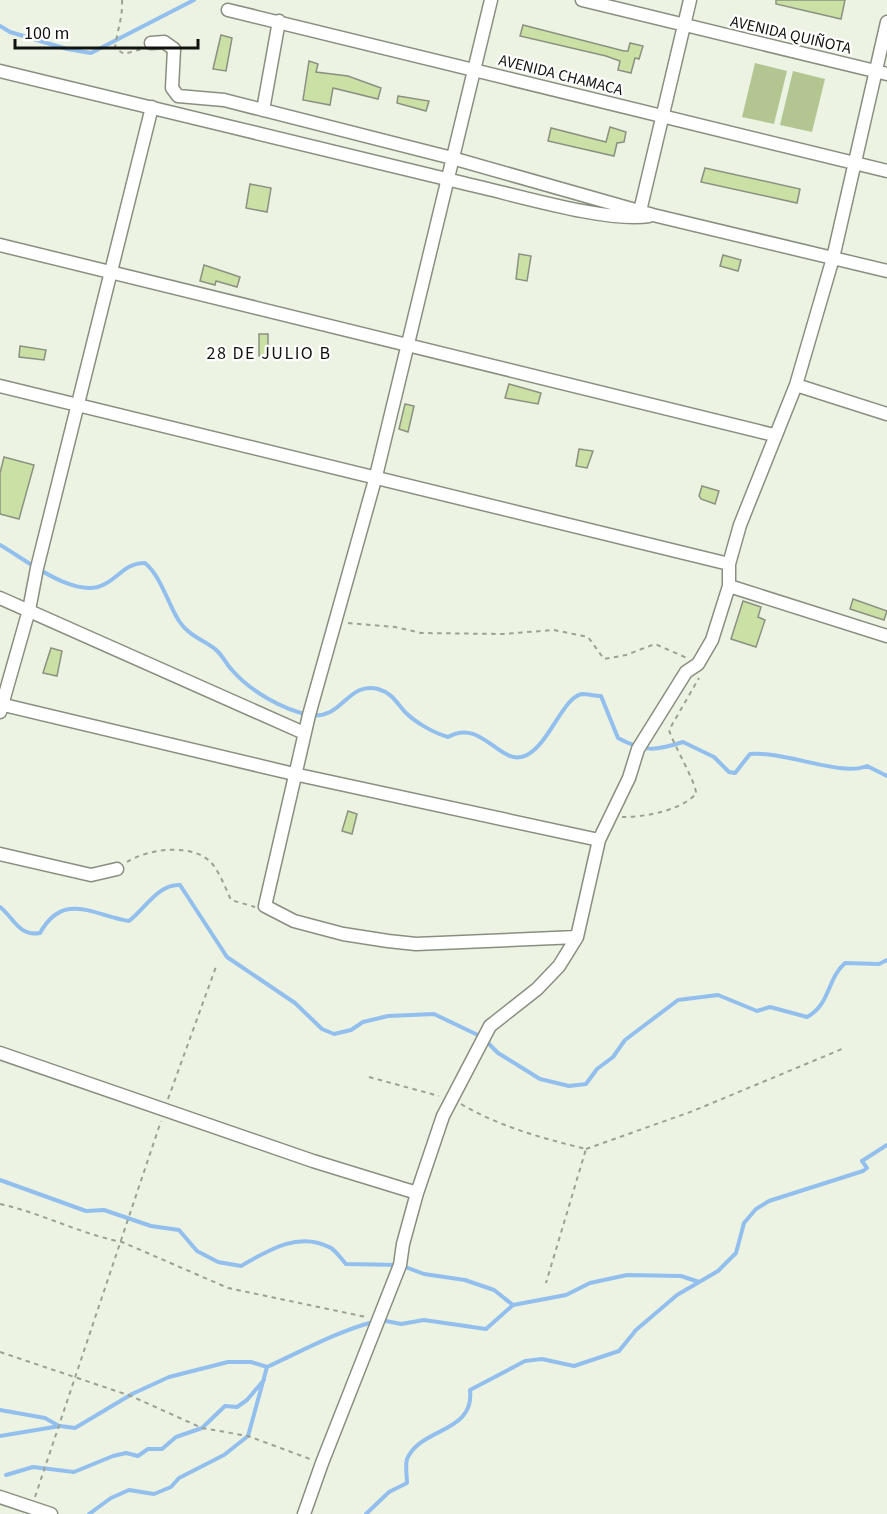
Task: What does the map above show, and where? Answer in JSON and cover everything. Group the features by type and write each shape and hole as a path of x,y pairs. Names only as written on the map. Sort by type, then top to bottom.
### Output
{"street":[{"path":"491,0 472,69 376,476 304,733 265,906 303,923 353,936 407,943 578,937"},
{"name":"AVENIDA QUIÑOTA","path":"582,0 881,72"},
{"path":"640,211 690,0"},
{"name":"AVENIDA CHAMACA","path":"228,10 887,171"},
{"path":"263,110 279,21"},
{"path":"304,1514 321,1463 380,1320 400,1265 417,1193 433,1140 470,1060 490,1026 537,989 559,966 578,937 599,840 629,778 638,748 686,672 698,664 712,640 729,586 729,564 740,525 751,504 774,435 796,385 833,258 855,163 881,72 887,22"},
{"path":"151,43 164,42 174,50 172,88 178,96 224,100 452,158 653,215 887,271"},
{"path":"0,71 447,179 616,217 635,219 653,215"},
{"path":"152,107 37,568 29,610 1,707 599,840"},
{"path":"0,245 774,435"},
{"path":"796,385 887,414"},
{"path":"0,386 729,564"},
{"path":"729,586 887,636"},
{"path":"0,598 304,733"},
{"path":"0,854 91,875 117,868"},
{"path":"0,1053 165,1108 303,1158 417,1193"},
{"path":"0,1497 51,1514"}],"path":[{"path":"122,0 123,15 117,30 115,48 124,54 138,52 151,43"},
{"path":"335,621 395,627 421,633 502,634 554,630 588,637 604,658 626,655 655,644 675,651 698,664 700,677 669,730 681,762 697,786 696,794 686,804 673,809 625,818 610,816"},
{"path":"117,868 140,854 190,852 214,865 231,900 260,909 265,906"},
{"path":"32,1507 165,1108 217,964"},
{"path":"369,1077 452,1099 503,1126 585,1149 693,1111 842,1049"},
{"path":"546,1283 585,1149"},
{"path":"0,1204 32,1211 105,1239 122,1242 228,1288 380,1320"},
{"path":"0,1352 130,1396 202,1428 248,1436 321,1463"}],"green space":[{"path":"755,63 787,71 774,124 742,117"},
{"path":"793,71 825,79 812,132 780,125"}],"building":[{"path":"776,0 845,0 841,19 776,4"},
{"path":"523,25 624,51 628,51 630,43 643,46 639,59 635,58 631,73 618,70 620,61 606,56 520,36"},
{"path":"221,35 232,38 226,71 213,69"},
{"path":"309,61 318,64 316,72 348,76 381,88 378,99 333,88 330,105 303,100"},
{"path":"398,96 429,101 426,111 397,103"},
{"path":"610,127 626,132 624,142 617,143 614,156 548,141 551,128 606,142"},
{"path":"705,168 800,189 797,203 701,182"},
{"path":"250,184 271,188 267,212 246,208"},
{"path":"519,254 531,256 527,281 516,279"},
{"path":"723,255 741,260 738,271 720,266"},
{"path":"204,265 240,277 237,287 216,281 215,285 200,281"},
{"path":"259,334 268,334 268,359 259,356"},
{"path":"20,346 46,350 44,360 19,357"},
{"path":"509,384 541,393 538,404 505,398"},
{"path":"405,404 414,406 408,432 399,429"},
{"path":"579,449 593,451 587,468 576,466"},
{"path":"4,457 34,465 19,519 0,514 0,473"},
{"path":"702,486 719,491 715,504 701,499 699,496"},
{"path":"853,599 887,611 884,620 850,609"},
{"path":"743,601 761,607 758,617 765,620 756,647 731,639"},
{"path":"51,648 62,651 57,676 43,673"},
{"path":"348,811 357,814 352,834 342,831"}],"waterway":[{"path":"0,26 10,32 67,49 91,53 194,0"},
{"path":"0,545 51,576 80,587 93,588 105,584 133,565 145,563 156,575 179,621 191,634 217,651 239,678 257,692 289,709 310,715 330,712 359,690 378,689 390,695 409,716 431,730 448,737 460,733 471,733 508,755 517,757 527,755 535,749 569,703 575,697 587,694 601,696 618,738 635,746 650,749 683,742 714,757 729,772 735,773 750,754 764,754 843,768 856,769 867,766 887,776"},
{"path":"0,907 17,926 27,932 40,933 49,920 59,912 69,909 92,911 129,921 165,888 180,885 227,957 295,1003 322,1029 334,1034 351,1030 363,1022 388,1016 434,1014 482,1037 498,1053 540,1079 569,1086 586,1084 597,1069 613,1057 625,1040 678,1000 718,995 757,1011 770,1007 807,1017 820,1006 839,969 845,963 879,964 887,960"},
{"path":"366,1514 389,1492 407,1483 407,1459 423,1441 456,1422 464,1414 469,1404 470,1390 525,1361 542,1359 574,1366 619,1351 636,1330 677,1295 718,1271 736,1253 744,1223 756,1209 769,1201 863,1171 867,1168 862,1161 887,1145"},
{"path":"0,1180 86,1211 104,1210 151,1226 179,1230 197,1251 218,1262 241,1266 272,1249 306,1241 331,1248 346,1264 400,1265 424,1274 465,1280 494,1290 513,1305 566,1295 590,1283 627,1275 681,1276 699,1282"},
{"path":"381,1320 401,1324 424,1320 486,1329 513,1305"},
{"path":"89,1514 111,1498 129,1490 154,1494 171,1487 179,1478 224,1455 248,1436 267,1367 332,1336 373,1322"},
{"path":"0,1436 60,1426 75,1428 132,1394 169,1377 228,1362 251,1362 267,1367"},
{"path":"6,1475 33,1467 74,1472 113,1456 126,1453 138,1456 148,1449 162,1449 176,1437 202,1428 225,1406 237,1407 247,1400 264,1380"},
{"path":"0,1410 45,1418 59,1426"}],"district":[{"name":"28 DE JULIO B","path":"269,353"}]}
